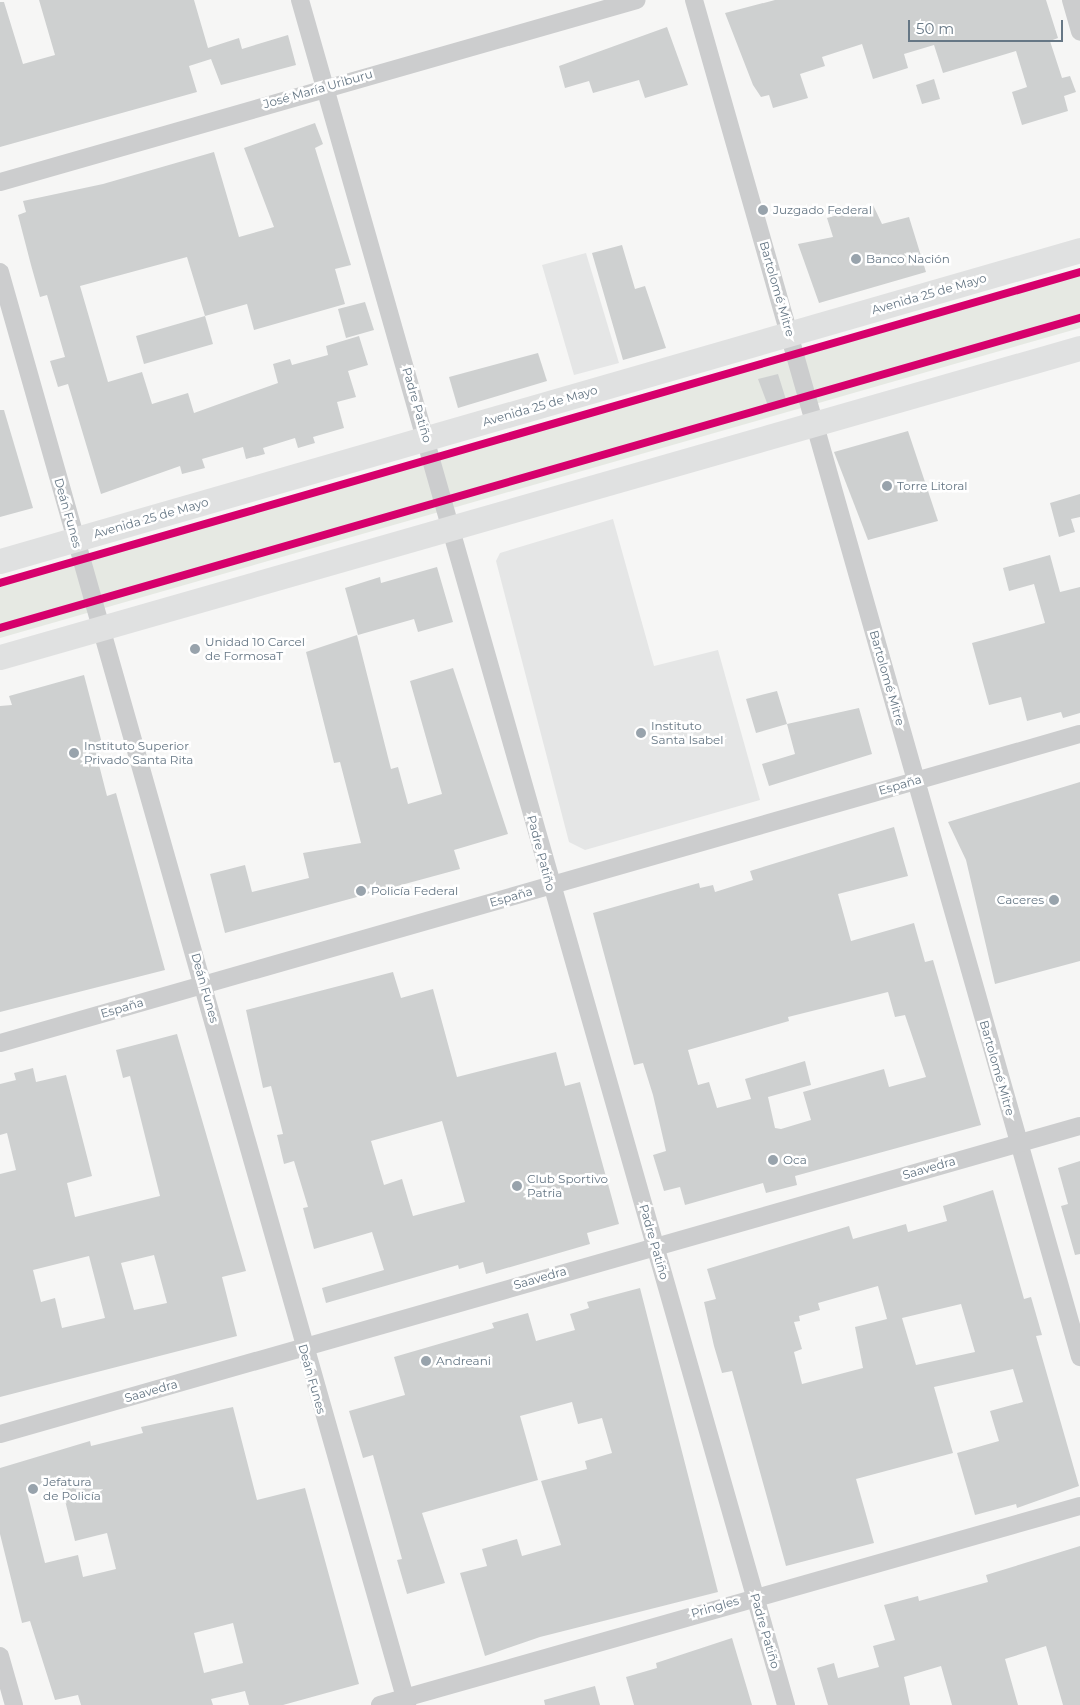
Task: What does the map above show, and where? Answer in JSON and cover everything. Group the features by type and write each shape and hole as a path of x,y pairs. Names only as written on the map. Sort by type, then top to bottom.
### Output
{"main road":[{"name":"Avenida 25 de Mayo","path":"0,561 1080,250"},
{"path":"0,657 1080,348"}],"street":[{"name":"Padre Patiño","path":"300,0 453,528 550,886 786,1705"},
{"name":"José María Uriburu","path":"0,182 324,87 636,0"},
{"name":"Bartolomé Mitre","path":"694,0 1080,1357"},
{"path":"1071,0 1080,32"},
{"name":"Deán Funes","path":"0,272 204,985 303,1348 406,1702"},
{"name":"España","path":"0,1043 1080,734"},
{"name":"Saavedra","path":"0,1434 655,1245 1080,1126"},
{"name":"Pringles","path":"380,1705 406,1702 755,1595 1080,1506"},
{"path":"0,1656 14,1705"}],"shaded area":[{"path":"586,253 619,363 574,375 542,265"},
{"path":"1080,270 1080,328 0,638 0,580"},
{"name":"Instituto Santa Isabel","path":"613,519 654,666 718,650 760,800 585,850 569,842 496,561 500,553"}],"building":[{"path":"39,0 194,0 208,48 239,38 242,49 288,35 296,65 221,85 211,59 189,66 197,92 0,147 0,2 4,2 23,64 55,55"},
{"path":"775,0 1046,0 1058,38 1050,41 1062,78 1070,76 1076,92 1064,96 1068,111 1022,125 1012,92 1027,87 1016,51 943,73 934,45 904,54 908,68 873,79 862,44 822,57 825,66 800,74 808,98 773,108 769,95 761,97 753,85 725,13"},
{"path":"667,27 688,85 645,98 639,80 593,93 589,81 565,88 559,66"},
{"path":"934,79 940,99 922,104 916,85"},
{"path":"315,123 323,144 315,148 351,265 335,269 345,304 254,330 247,304 205,316 187,257 80,286 108,382 142,372 152,404 188,393 194,413 278,383 273,364 290,359 292,365 328,355 326,346 359,336 368,365 348,371 356,397 337,402 344,428 313,437 315,443 298,448 295,438 263,448 265,454 246,459 243,447 202,459 205,468 182,474 180,466 101,494 68,384 58,387 50,361 65,357 47,295 40,297 31,265 18,215 26,212 23,201 103,184 214,152 239,237 274,227 244,148"},
{"path":"873,205 882,224 909,217 926,272 819,303 798,244 833,237 827,218"},
{"path":"622,245 635,289 645,286 666,348 623,360 592,253"},
{"path":"365,302 374,330 346,338 338,309"},
{"path":"205,316 213,344 144,364 136,336"},
{"path":"538,353 547,381 458,408 449,377"},
{"path":"778,374 788,406 770,411 758,379"},
{"path":"0,410 4,410 33,508 0,517"},
{"name":"Torre Litoral","path":"908,431 938,521 868,540 834,452"},
{"path":"1080,494 1080,517 1071,519 1075,532 1059,537 1050,503"},
{"path":"1050,555 1060,592 1080,587 1080,713 1063,718 1061,712 1027,721 1021,697 989,705 972,643 1045,623 1034,584 1009,591 1003,568"},
{"path":"437,567 453,622 418,632 414,619 358,635 345,588 380,577 381,583"},
{"path":"357,635 391,769 398,767 408,804 442,794 410,681 453,668 508,834 454,850 460,869 225,933 210,874 245,865 252,892 309,878 303,853 361,843 340,762 334,763 306,652"},
{"path":"84,675 104,751 96,753 107,796 116,793 165,970 0,1012 0,706 12,705 9,696"},
{"path":"777,691 787,724 756,733 746,699"},
{"path":"859,708 872,754 769,786 762,764 795,754 787,724"},
{"name":"Caceres","path":"1080,782 1080,961 995,984 966,860 948,822"},
{"path":"894,827 908,876 838,894 851,941 914,923 925,962 933,960 981,1125 795,1176 797,1185 766,1193 763,1183 685,1205 680,1187 664,1191 653,1155 666,1151 653,1095 643,1063 634,1065 593,913 699,883 700,888 713,885 715,892 753,880 750,871","holes":["888,992 895,1017 905,1015 926,1077 889,1087 884,1069 803,1092 811,1120 781,1129 775,1128 768,1097 811,1085 805,1061 745,1079 751,1099 717,1108 709,1082 698,1085 688,1050 789,1021 788,1017"]},
{"path":"393,972 401,998 433,989 457,1077 556,1052 565,1086 580,1082 619,1224 587,1233 590,1244 486,1274 483,1262 459,1269 458,1265 326,1303 322,1288 384,1270 372,1232 314,1249 303,1208 308,1207 294,1161 284,1164 277,1135 283,1134 271,1086 263,1088 246,1010","holes":["442,1121 465,1202 413,1216 402,1179 384,1185 371,1141"]},
{"path":"177,1034 246,1271 222,1277 237,1336 0,1397 0,1174 16,1170 7,1133 0,1135 0,1084 16,1080 14,1073 33,1068 36,1082 66,1075 92,1176 67,1183 75,1217 160,1196 130,1076 123,1078 116,1050","holes":["154,1255 167,1303 134,1310 121,1263","89,1256 105,1318 62,1328 55,1298 41,1302 33,1270"]},
{"path":"1080,1161 1080,1254 1075,1255 1061,1206 1068,1204 1058,1168"},
{"path":"993,1190 1024,1299 1031,1297 1042,1335 1036,1336 1079,1486 1017,1508 1016,1504 975,1515 957,1453 999,1441 990,1411 1023,1402 1013,1369 934,1387 953,1453 856,1479 874,1543 786,1566 732,1371 722,1373 714,1346 704,1302 716,1299 707,1269 849,1226 853,1239 906,1224 908,1232 947,1221 943,1206","holes":["878,1286 887,1319 855,1327 863,1368 802,1384 794,1352 802,1349 794,1322 800,1321 799,1316 820,1310 818,1303","961,1304 975,1352 916,1365 902,1318"]},
{"path":"640,1288 718,1592 540,1637 485,1656 460,1573 487,1566 482,1549 517,1539 522,1556 561,1545 541,1481 587,1469 585,1461 612,1453 602,1418 578,1424 572,1402 520,1416 538,1480 422,1513 445,1583 407,1594 397,1560 402,1559 373,1455 363,1458 349,1411 405,1395 394,1357 494,1328 492,1323 528,1313 536,1341 575,1330 570,1314 589,1308 587,1302"},
{"path":"233,1407 257,1500 305,1488 359,1684 283,1705 249,1705 245,1691 211,1699 213,1705 81,1705 78,1695 55,1700 30,1621 22,1623 0,1534 0,1468 90,1441 91,1446 143,1433 141,1427","holes":["60,1480 75,1541 107,1533 116,1569 83,1577 78,1555 45,1563 26,1488","233,1623 243,1663 204,1673 194,1633"]},
{"path":"1080,1546 1080,1705 1063,1705 1046,1646 1005,1659 1018,1705 952,1705 941,1666 904,1677 910,1705 828,1705 817,1668 834,1663 838,1678 879,1667 873,1646 895,1640 884,1605 918,1596 919,1601 988,1582 986,1575"},
{"path":"732,1638 752,1705 634,1705 626,1677 657,1668 656,1663"},
{"path":"595,1686 600,1705 545,1705 544,1700"}],"cycle path":[{"path":"0,583 1080,272"},
{"path":"0,628 1080,318"}],"place":[{"name":"Juzgado Federal","path":"763,210"},
{"name":"Banco Nación","path":"856,259"},
{"name":"Torre Litoral","path":"887,486"},
{"name":"Unidad 10 Carcel de FormosaT","path":"195,649"},
{"name":"Instituto Santa Isabel","path":"641,733"},
{"name":"Instituto Superior Privado Santa Rita","path":"74,753"},
{"name":"Policía Federal","path":"361,891"},
{"name":"Caceres","path":"1054,900"},
{"name":"Oca","path":"773,1160"},
{"name":"Club Sportivo Patria","path":"517,1186"},
{"name":"Andreani","path":"426,1361"},
{"name":"Jefatura de Policía","path":"33,1489"}]}
